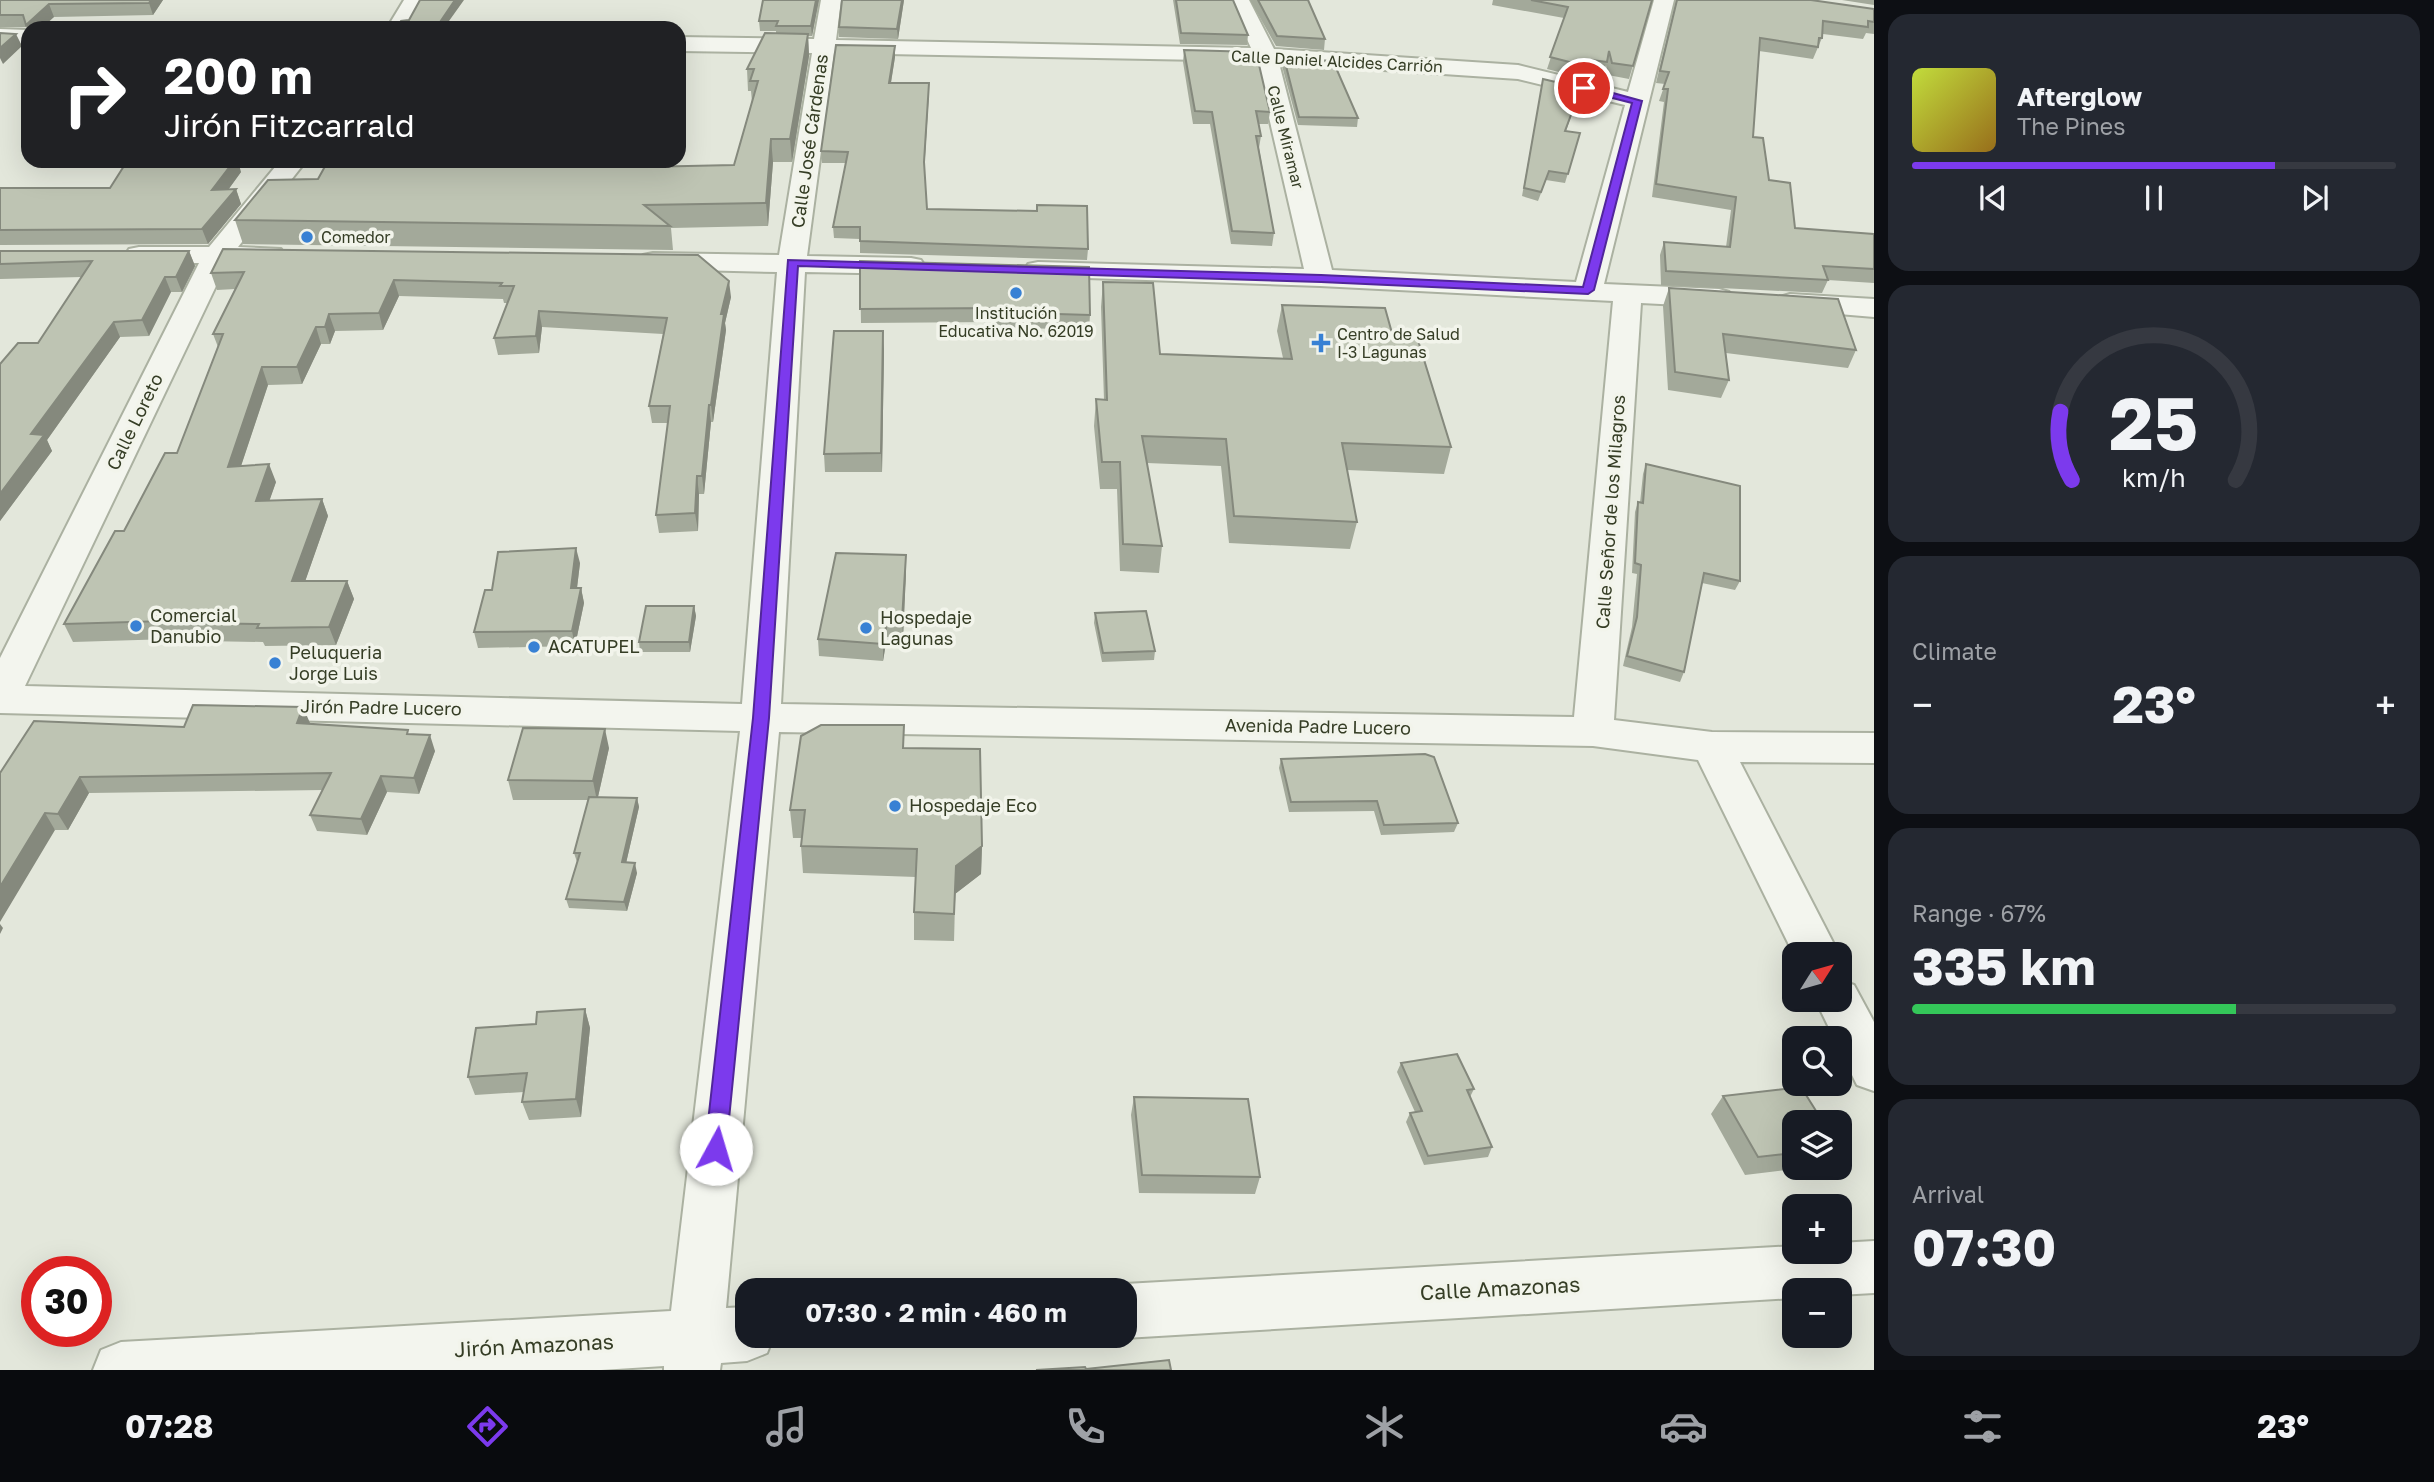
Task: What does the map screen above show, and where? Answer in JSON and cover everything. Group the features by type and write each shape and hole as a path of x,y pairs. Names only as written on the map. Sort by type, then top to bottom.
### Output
{"street":[{"path":"402,21 414,0"},
{"name":"Calle José Cárdenas","path":"712,1347 761,718 792,263 831,0"},
{"name":"Calle Miramar","path":"1239,0 1242,11 1266,55 1321,278"},
{"path":"1588,290 1664,0"},
{"path":"0,36 21,37"},
{"name":"Calle Daniel Alcides Carrión","path":"686,44 1266,55 1518,72 1637,101"},
{"name":"Calle Loreto","path":"0,698 217,254 287,168"},
{"path":"108,255 299,256"},
{"path":"628,260 931,267"},
{"path":"1015,269 1321,278 1588,290 1874,308"},
{"name":"Calle Señor de los Milagros","path":"1593,732 1628,292"},
{"name":"Jirón Padre Lucero","path":"0,698 761,718"},
{"name":"Avenida Padre Lucero","path":"761,718 1593,732 1712,747 1874,748"},
{"path":"1712,747 1810,942"},
{"path":"1845,1012 1874,1070"},
{"name":"Calle Amazonas","path":"1137,1310 1874,1267"},
{"name":"Jirón Amazonas","path":"121,1370 712,1347"}],"building":[{"path":"0,0 151,0 149,3 49,4 30,21 25,21 23,15 0,15"},
{"path":"420,0 455,0 441,21 401,21 409,20"},
{"path":"763,0 816,0 811,26 776,26 778,21 759,21"},
{"path":"842,0 902,0 897,29 839,27"},
{"path":"1176,0 1233,0 1248,35 1181,33"},
{"path":"1258,0 1308,0 1325,39 1277,36"},
{"path":"1531,0 1652,0 1633,66 1612,63 1609,51 1607,62 1592,60 1589,67 1550,57 1568,7"},
{"path":"1677,0 1811,0 1874,9 1874,22 1868,21 1868,27 1823,21 1822,38 1819,38 1818,47 1760,38 1753,137 1763,138 1769,180 1790,183 1795,228 1874,234 1874,269 1823,266 1828,280 1666,271 1664,242 1730,247 1736,197 1656,184 1668,89 1663,89 1669,72 1660,71"},
{"path":"0,33 16,34 0,48"},
{"path":"765,33 808,34 790,139 771,139 766,203 644,205 670,226 235,220 268,180 318,179 324,168 686,168 734,165 758,81 750,81 754,69 747,69"},
{"path":"836,45 895,46 889,83 929,83 924,162 927,209 1037,211 1037,205 1087,206 1088,249 860,241 860,227 833,227 848,152 821,151"},
{"path":"1184,50 1256,52 1270,112 1256,111 1261,136 1256,136 1274,233 1232,231 1212,112 1195,111"},
{"path":"1284,58 1333,61 1358,118 1299,117"},
{"path":"1543,79 1581,88 1565,131 1580,133 1568,174 1549,171 1541,192 1524,188"},
{"path":"123,168 229,168 212,190 236,189 202,229 0,230 0,188 110,188"},
{"path":"223,249 698,255 729,281 721,314 724,314 709,405 702,476 697,476 695,513 656,515 670,406 649,406 667,318 539,311 536,336 494,338 514,286 500,286 502,283 394,280 379,313 329,314 325,327 316,327 297,367 262,367 228,467 269,464 256,501 322,499 292,581 347,581 329,627 257,628 259,624 196,623 198,620 64,624 115,531 124,531 165,453 177,453 223,334 213,334 244,272 211,273"},
{"path":"0,251 189,251 176,277 165,277 142,320 114,322 31,434 44,435 0,494 0,364 18,343 38,343 92,261 0,264"},
{"path":"860,261 1089,267 1090,315 995,312 995,308 860,309"},
{"path":"1103,282 1153,283 1160,354 1292,359 1282,305 1385,308 1392,333 1416,334 1451,447 1342,443 1357,522 1234,516 1226,439 1142,436 1162,546 1123,544 1120,462 1102,462 1096,399 1107,400"},
{"path":"1669,288 1838,299 1856,350 1723,334 1729,380 1675,372"},
{"path":"834,331 883,331 881,453 824,454"},
{"path":"1646,464 1740,486 1740,581 1704,573 1684,672 1627,656 1637,617 1641,565 1635,563 1638,502 1643,503"},
{"path":"576,548 571,588 581,588 572,631 474,632 485,590 492,590 498,552"},
{"path":"836,553 906,555 902,620 887,620 883,644 818,639"},
{"path":"646,606 694,606 689,642 639,642"},
{"path":"1146,611 1155,651 1103,653 1095,613"},
{"path":"193,705 303,707 297,723 408,730 407,734 430,735 414,778 381,776 361,819 310,815 331,773 80,777 58,814 45,813 0,887 0,773 34,721 184,727"},
{"path":"821,725 904,725 903,748 980,749 982,846 956,866 954,914 914,912 917,849 801,846 805,810 790,810 801,736"},
{"path":"523,728 605,729 593,781 508,780"},
{"path":"1425,754 1434,757 1458,823 1384,825 1377,801 1291,802 1281,759"},
{"path":"589,797 637,798 622,862 635,863 624,902 566,899 580,853 574,853"},
{"path":"585,1009 576,1099 522,1102 527,1073 468,1077 476,1028 536,1024 537,1012"},
{"path":"1457,1054 1474,1089 1467,1090 1492,1147 1428,1156 1410,1113 1422,1111 1401,1063"},
{"path":"1782,1089 1782,1096 1807,1096 1815,1110 1782,1110 1782,1154 1758,1157 1723,1096"},
{"path":"1134,1097 1248,1099 1260,1177 1142,1175"},
{"path":"1169,1360 1171,1370 1036,1370 1086,1369"}],"place":[{"name":"Comedor","path":"307,237"},
{"name":"Institución Educativa No. 62019","path":"1016,293"},
{"name":"Centro de Salud I-3 Lagunas","path":"1321,343"},
{"name":"Comercial Danubio","path":"136,626"},
{"name":"Hospedaje Lagunas","path":"866,628"},
{"name":"ACATUPEL","path":"534,647"},
{"name":"Peluqueria Jorge Luis","path":"275,663"},
{"name":"Hospedaje Eco","path":"895,806"}],"route":[{"path":"716,1149 761,718 792,263 1321,278 1588,290 1637,101 1584,88"}]}
